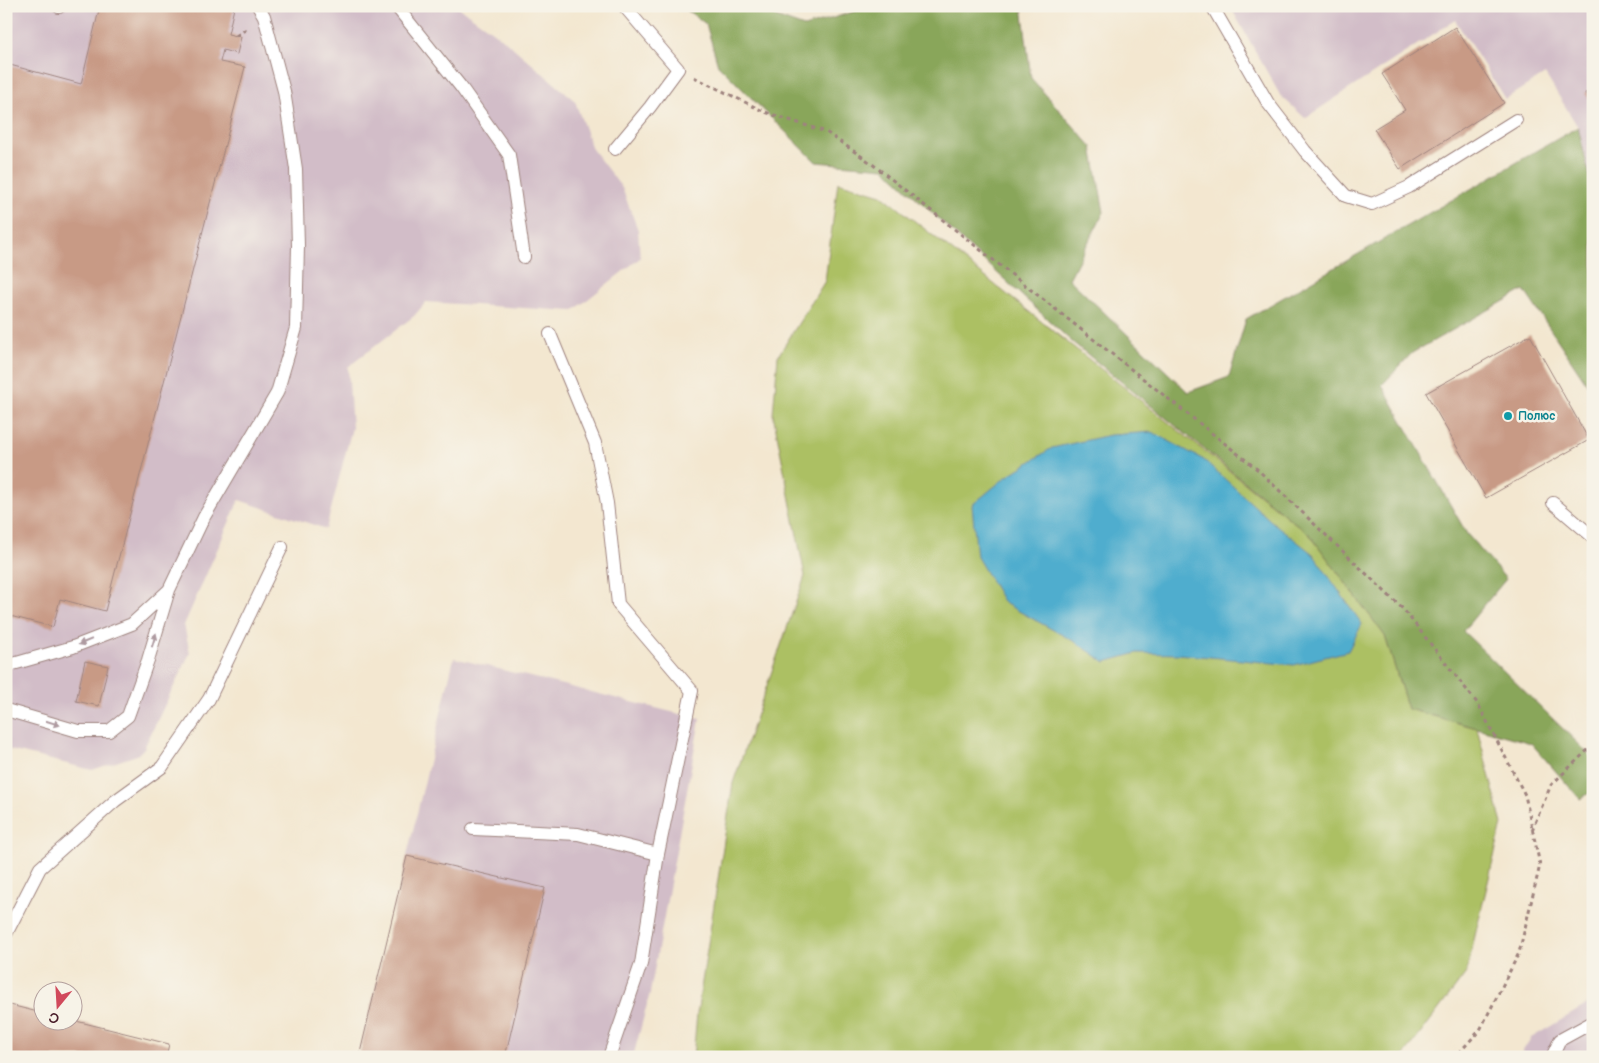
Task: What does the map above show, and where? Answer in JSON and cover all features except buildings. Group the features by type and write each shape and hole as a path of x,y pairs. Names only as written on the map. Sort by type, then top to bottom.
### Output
{"lane":[{"path":"6,710 78,730 109,731 128,716 148,660 169,590 204,517 276,393 296,328 298,246 296,169 284,91 264,16 258,6"},
{"path":"396,6 461,87 509,156 524,257"},
{"path":"615,149 650,108 678,69 624,6"},
{"path":"1212,6 1268,103 1305,151 1346,196 1372,204 1409,187 1516,120"},
{"path":"550,334 595,443 607,503 618,604 692,691 658,854 641,964 609,1057"},
{"path":"1553,503 1593,537"},
{"path":"6,934 40,868 115,802 162,768 209,698 282,546"},
{"path":"6,666 73,647 132,624 169,590"},
{"path":"472,829 578,834 658,854"},
{"path":"1552,1057 1560,1040 1593,1022"}],"path":[{"path":"678,69 765,112 826,132 871,163 1257,469 1403,609 1478,704 1525,795 1540,864 1519,953 1480,1030 1455,1057"},
{"path":"1532,831 1550,785 1593,745"}],"shaded area":[{"path":"6,6 457,6 503,39 575,101 592,149 622,188 638,230 640,258 573,311 426,302 414,316 348,367 352,428 326,529 239,500 184,625 190,653 144,748 137,755 92,770 6,749"},
{"path":"788,6 822,6 798,15"},
{"path":"1230,6 1593,6 1593,191 1578,127 1545,74 1505,99 1455,20 1305,118 1280,95"},
{"path":"454,658 700,719 650,993 633,1057 359,1057"},
{"path":"1593,1001 1593,1057 1519,1057 1531,1038"}],"green space":[{"path":"681,6 763,6 776,17 804,27 872,6 1022,6 1031,78 1092,147 1104,212 1069,279 1188,392 1229,377 1246,319 1578,127 1593,191 1593,393 1524,290 1412,353 1382,385 1467,534 1506,579 1463,631 1593,758 1593,791 1580,799 1531,743 1408,709 1385,636 1310,535 1071,341 884,168 816,162 718,65 706,24"},
{"path":"838,182 882,195 1310,535 1385,636 1408,709 1477,728 1502,824 1466,973 1403,1057 693,1057 697,1014 733,783 805,576 773,414 778,356 825,281"}],"water":[{"path":"1152,432 1204,460 1271,521 1313,554 1362,624 1348,651 1294,665 1178,654 1137,653 1105,662 1077,643 1004,603 977,557 972,505 1006,477 1052,448 1110,435"}],"place":[{"name":"Полюс","path":"1508,416"}]}
